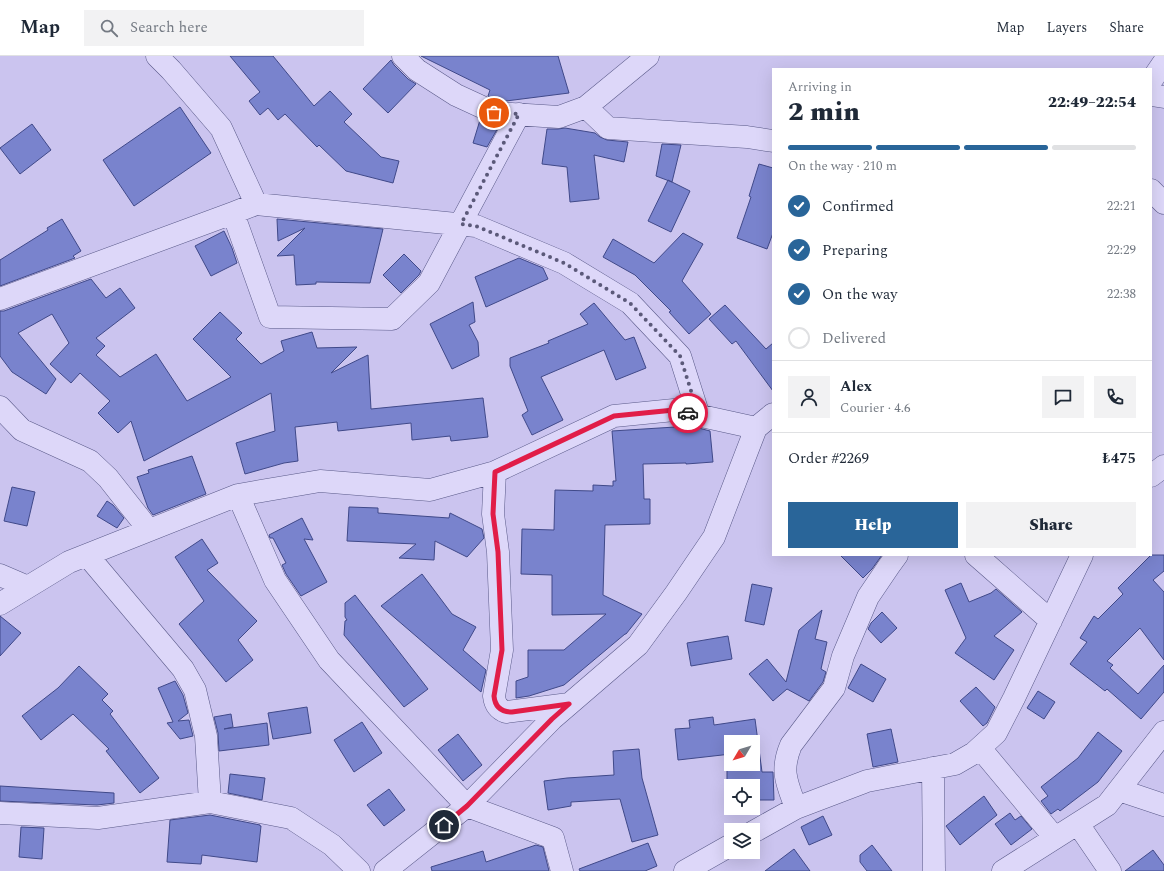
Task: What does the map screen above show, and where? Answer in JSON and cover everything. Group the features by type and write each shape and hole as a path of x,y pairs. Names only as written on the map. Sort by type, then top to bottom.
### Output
{"street":[{"path":"157,56 171,70 220,128 256,204"},
{"path":"403,56 417,70 456,95 494,113 559,117 586,107 648,56"},
{"path":"1152,79 1164,62"},
{"path":"1152,95 1164,97"},
{"path":"586,107 608,128 772,140"},
{"path":"233,213 270,318 392,319 429,283 519,114"},
{"path":"1152,191 1164,203"},
{"path":"0,300 256,204 476,226 564,263 630,303 680,356 699,416"},
{"path":"0,407 22,430 90,461 108,478 148,530"},
{"path":"0,604 69,562 238,495 320,481 430,490 495,472 614,416 674,410 756,428"},
{"path":"385,871 467,806 552,719 638,645 714,537 756,428 772,415"},
{"path":"1152,475 1164,466"},
{"path":"495,472 493,514 498,552 502,650 494,701 501,710 506,712 569,704"},
{"path":"238,495 275,580 329,660 467,806 553,838 562,871"},
{"path":"87,555 183,669 195,690 206,736 210,802"},
{"path":"796,808 786,782 785,764 787,754 791,745 834,688 843,656 868,597 897,556"},
{"path":"977,556 1051,621"},
{"path":"760,828 796,808 868,781 955,764 980,748 996,733 1082,556"},
{"path":"0,574 28,587"},
{"path":"1003,871 1107,805 1164,732"},
{"path":"980,748 1055,838"},
{"path":"933,768 934,871"},
{"path":"1119,790 1164,805"},
{"path":"0,813 98,818 210,802 291,818 332,845 359,871"},
{"path":"1078,824 1110,871"},
{"path":"685,871 724,849"}],"building":[{"path":"230,56 273,56 314,106 330,91 352,114 344,122 381,157 399,161 393,183 346,171 319,145 317,147 285,114 278,120 268,108 260,115 249,101 260,92"},
{"path":"421,56 558,56 569,93 498,101 488,96 490,90"},
{"path":"391,60 408,79 416,84 388,113 363,89"},
{"path":"180,107 211,153 134,206 103,160"},
{"path":"480,120 499,126 487,147 473,143"},
{"path":"32,124 51,150 20,174 0,148"},
{"path":"565,128 595,133 607,140 628,142 624,162 594,155 599,199 570,202 567,167 542,164 547,129"},
{"path":"662,144 681,145 672,182 656,176"},
{"path":"759,164 772,168 772,236 767,249 737,238 751,197 749,196"},
{"path":"668,180 690,191 671,232 648,221"},
{"path":"62,219 81,251 73,256 75,258 0,286 0,260 48,230 47,228"},
{"path":"277,219 383,229 370,283 316,282 316,284 296,285 294,255 277,256 305,228 278,241"},
{"path":"224,231 237,263 211,276 195,246"},
{"path":"683,233 703,244 682,281 711,314 689,334 669,312 671,311 635,275 603,257 613,239 654,263"},
{"path":"404,254 421,271 419,275 401,293 383,275"},
{"path":"519,258 543,268 548,279 486,307 475,277"},
{"path":"91,279 106,298 120,288 135,308 96,338 105,346 96,355 120,377 156,354 187,401 231,377 193,339 220,312 242,333 236,339 261,364 284,351 281,341 312,332 317,348 357,347 331,373 368,355 371,409 483,398 488,437 451,441 450,436 412,440 411,423 338,431 337,422 295,427 298,461 284,463 245,474 236,443 275,431 271,393 144,461 131,421 118,433 98,413 110,401 80,373 71,383 50,364 69,343 52,314 18,333 56,379 46,394 12,372 0,356 0,311 4,311"},
{"path":"473,302 475,322 469,325 478,342 479,356 452,369 430,324"},
{"path":"594,303 625,340 634,337 646,368 616,380 604,350 541,377 563,420 532,435 522,415 528,411 510,366 510,358 549,343 548,341 588,324 580,314"},
{"path":"725,305 766,349 772,344 772,390 736,341 732,344 709,319"},
{"path":"691,426 710,431 713,462 686,464 643,464 644,499 650,499 650,524 605,525 603,595 642,614 626,634 564,685 529,696 516,698 516,681 528,677 528,650 564,650 606,614 552,615 552,575 521,574 522,529 554,530 555,490 593,491 593,485 613,486 613,481 616,481 612,431"},
{"path":"192,456 206,494 153,515 148,508 137,477 149,473 148,470"},
{"path":"12,487 35,492 27,526 4,521"},
{"path":"107,501 113,505 124,518 117,528 97,516"},
{"path":"349,507 378,508 378,513 449,518 450,513 482,529 484,538 467,557 435,541 434,560 399,558 416,544 347,541"},
{"path":"302,518 313,540 304,539 327,582 301,596 286,574 282,565 286,563 273,538 270,538 269,535"},
{"path":"202,539 218,563 207,570 257,621 238,640 253,660 226,682 179,624 204,601 175,557"},
{"path":"1164,555 1164,571 1153,580 1164,592 1164,660 1140,628 1107,661 1113,665 1110,668 1138,694 1164,665 1164,692 1141,719 1107,689 1105,691 1070,664 1087,642 1080,638 1094,616 1098,619 1123,594 1118,588 1150,556"},
{"path":"841,556 881,556 863,578"},
{"path":"422,574 452,614 476,627 463,650 486,670 481,692 381,606"},
{"path":"961,583 969,602 991,593 996,589 1022,612 994,636 1014,650 994,680 955,653 966,638 945,590"},
{"path":"752,584 772,588 764,625 745,621"},
{"path":"355,595 428,689 404,707 344,635 345,621 347,620 345,617 345,603"},
{"path":"822,610 815,639 827,642 821,669 826,672 823,682 809,701 787,689 773,701 749,674 767,659 786,682 799,630"},
{"path":"882,612 897,628 881,643 868,629 871,623"},
{"path":"0,616 21,633 0,656"},
{"path":"728,636 732,659 691,666 687,643"},
{"path":"861,664 886,679 873,702 848,688"},
{"path":"79,666 108,694 102,700 113,711 110,714 159,778 140,793 106,751 109,749 73,714 41,740 22,716 58,688"},
{"path":"175,681 183,695 188,713 178,721 189,720 193,736 180,739 167,723 173,722 158,688"},
{"path":"976,687 995,707 987,723 983,726 960,701"},
{"path":"1038,691 1055,702 1044,719 1027,708"},
{"path":"307,707 311,733 273,739 268,713"},
{"path":"231,714 233,727 224,729 267,723 269,745 219,751 218,733 214,717"},
{"path":"713,717 714,725 755,719 757,735 724,735 724,755 678,760 675,729 690,728 689,720"},
{"path":"362,722 382,753 354,772 334,740"},
{"path":"891,729 898,762 873,767 867,734"},
{"path":"1098,732 1122,751 1098,782 1060,811 1058,809 1051,814 1041,801 1048,796 1041,787 1078,758"},
{"path":"458,734 482,765 463,781 438,750"},
{"path":"639,749 642,778 658,835 632,842 620,799 571,802 571,806 548,810 544,781 614,775 613,751"},
{"path":"760,757 762,772 773,772 774,800 760,800 760,779 727,779 727,771 760,771"},
{"path":"230,774 265,778 262,800 228,793"},
{"path":"0,786 114,793 114,803 97,805 0,801"},
{"path":"389,789 405,810 384,826 367,805"},
{"path":"984,796 997,815 960,845 946,826"},
{"path":"1010,813 1015,820 1021,816 1032,829 1011,845 995,824"},
{"path":"210,815 261,826 257,862 202,855 201,864 167,862 170,820"},
{"path":"823,816 832,835 809,845 801,827"},
{"path":"21,827 44,828 42,859 19,857"},
{"path":"648,843 657,866 645,871 580,871 579,869"},
{"path":"536,845 543,847 549,871 432,871 431,867 483,851 486,862"},
{"path":"872,845 892,871 867,871 860,862 860,855"},
{"path":"794,849 810,871 765,871"},
{"path":"1153,850 1164,865 1164,871 1125,871"}],"way so far":[{"path":"494,113 519,114 461,224 476,226 564,263 630,303 680,356 699,416 688,413"}],"route":[{"path":"444,825 467,806 552,719 569,704 506,712 501,710 494,701 502,650 498,552 493,514 495,472 614,416 674,410 688,413"}]}
